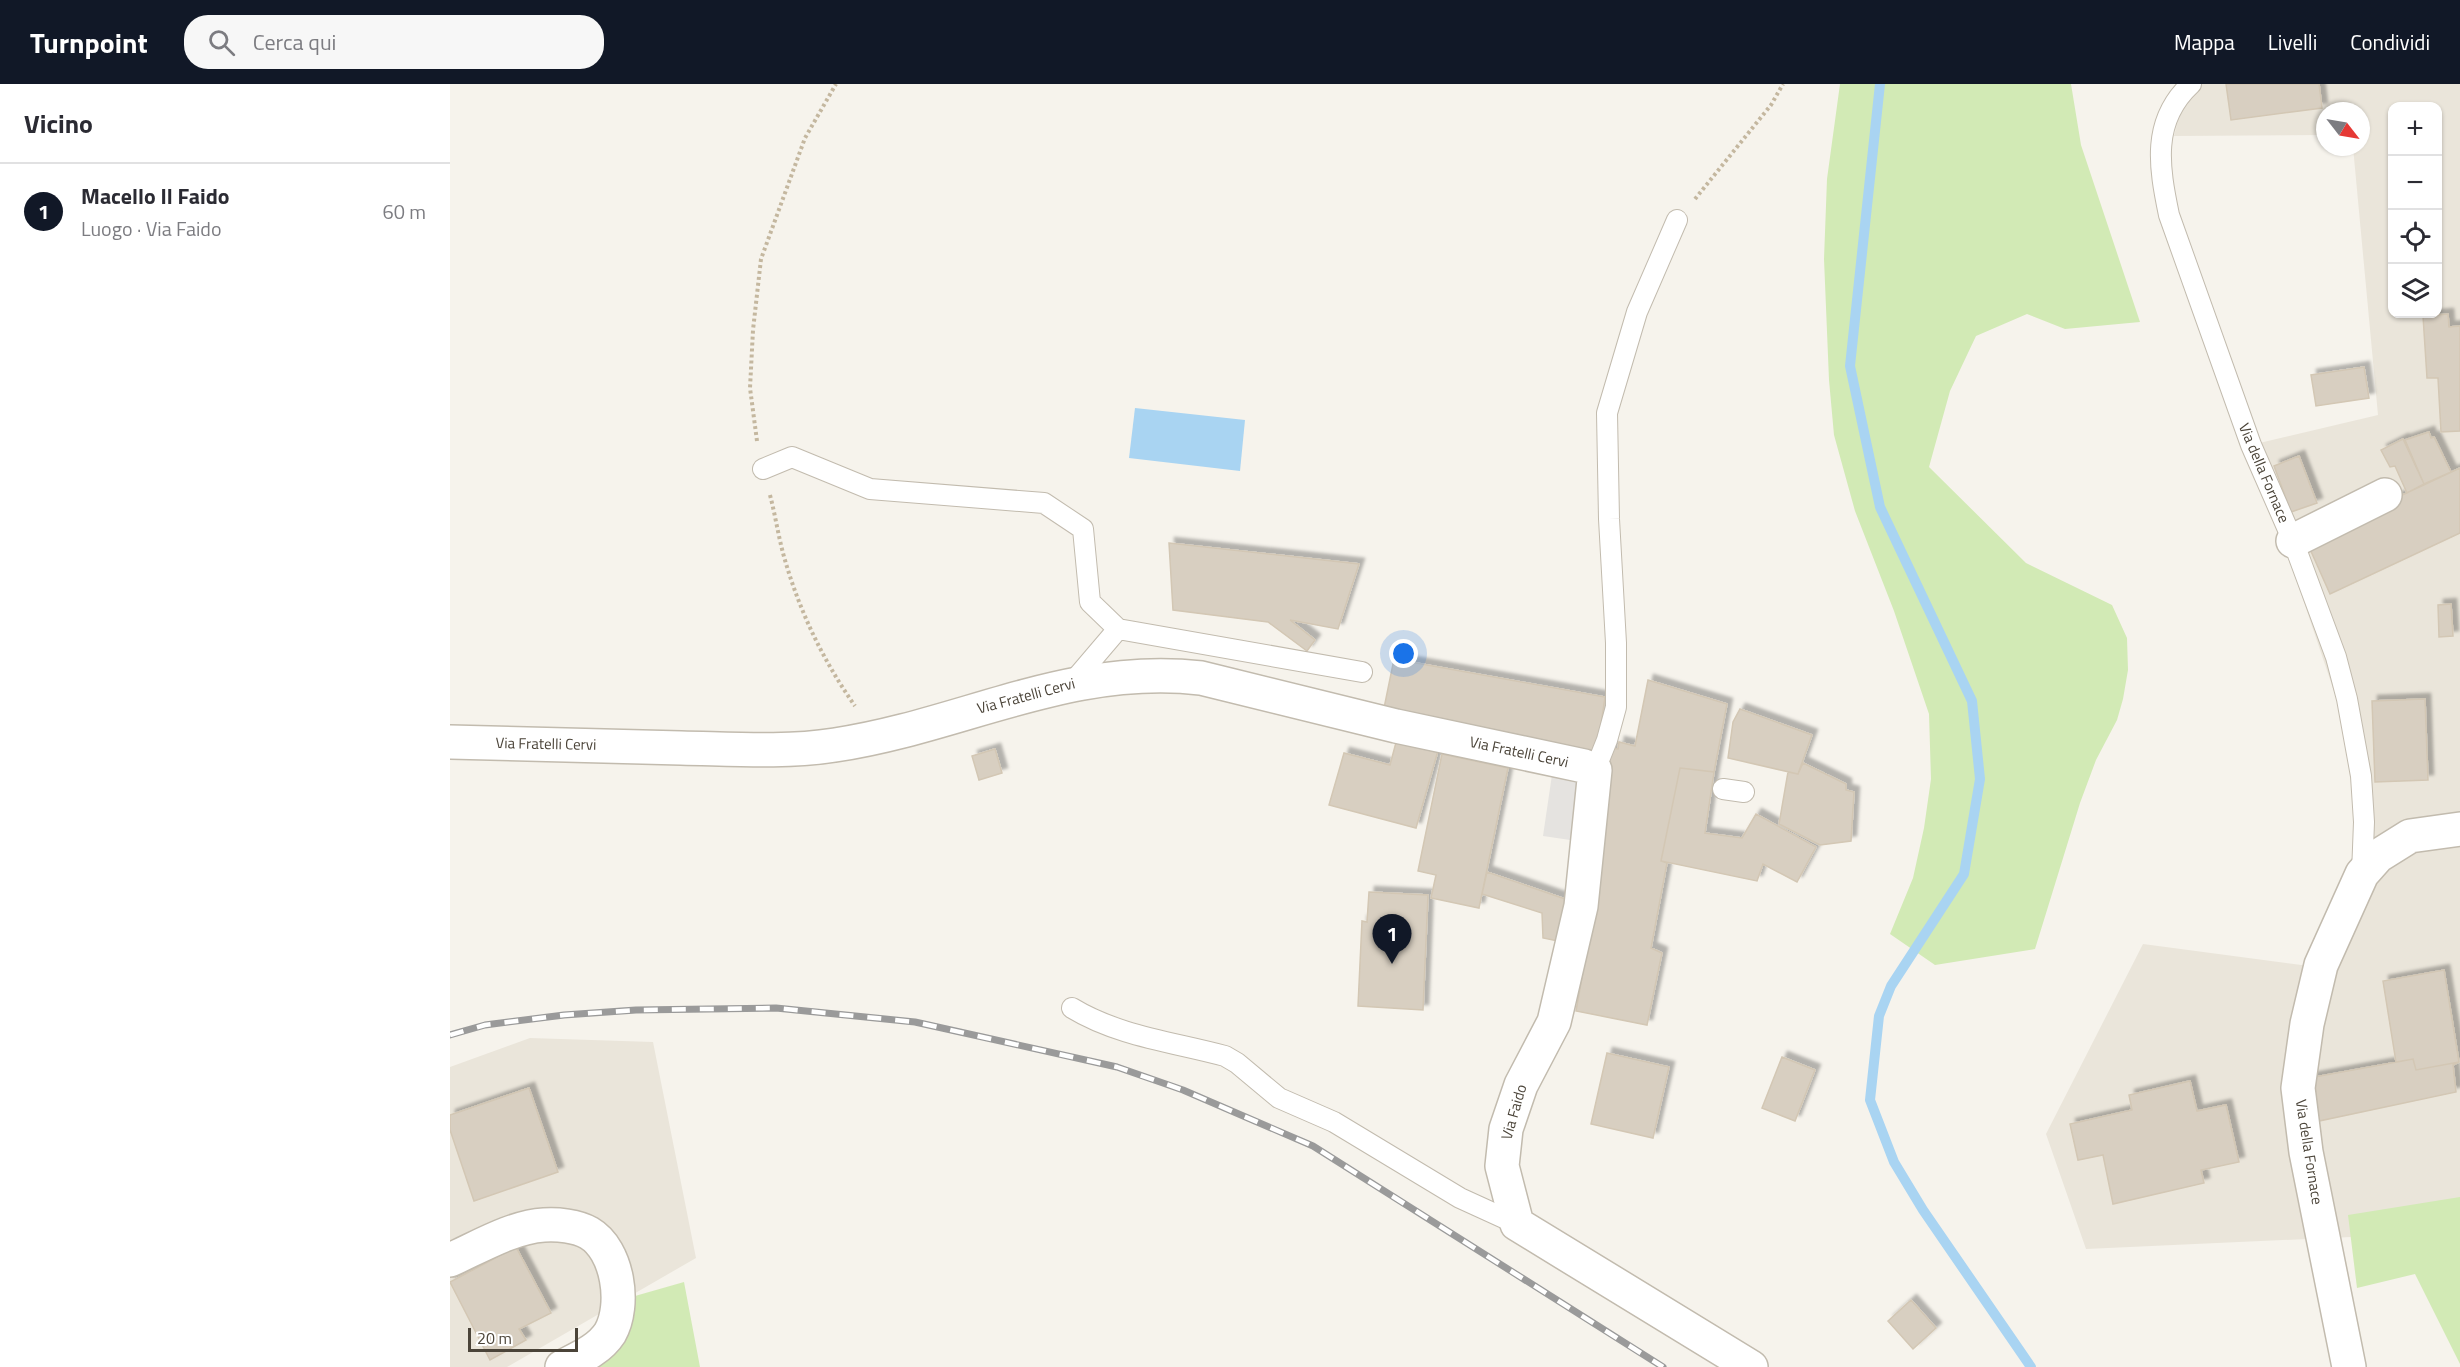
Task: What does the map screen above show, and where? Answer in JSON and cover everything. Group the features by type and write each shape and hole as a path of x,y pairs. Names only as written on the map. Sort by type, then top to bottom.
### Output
{"street":[{"path":"2293,541 2385,495"},
{"name":"Via Fratelli Cervi","path":"450,742 770,750 832,746 877,738 1072,683 1171,674 1202,678 1396,726 1595,770"},
{"name":"Via Faido","path":"1517,1224 1502,1166 1506,1129 1521,1085 1554,1022 1581,906 1595,770"},
{"name":"Via della Fornace","path":"2349,1367 2306,1152 2298,1088 2307,1024 2321,965 2362,874 2378,856 2410,836 2460,829"},
{"path":"1517,1224 1751,1367"},
{"path":"450,1260 519,1230 544,1225 567,1227 589,1233 605,1249 615,1270 619,1293 616,1313 610,1332 593,1350 562,1367"}],"lane":[{"name":"Via della Fornace","path":"2192,84 2173,107 2161,139 2160,169 2165,196 2173,225 2251,445 2293,541 2336,657 2355,737 2364,822 2362,874"},
{"path":"1595,770 1607,740 1616,707 1616,643 1609,519 1607,414 1637,312 1677,220"},
{"path":"764,469 792,457 870,489 1044,502 1083,529 1090,602 1118,629 1362,672"},
{"path":"1072,683 1118,629"},
{"path":"1723,789 1744,792"},
{"path":"1072,1008 1089,1019 1123,1031 1225,1056 1237,1063 1279,1098 1334,1122 1460,1198 1517,1224"}],"path":[{"path":"836,84 805,138 761,259 753,330 750,388 758,451 783,553 800,605 817,645 843,689 877,738"},
{"path":"1677,220 1771,105 1783,84"}],"shaded area":[{"path":"2187,84 2460,84 2460,1220 2351,1237 2086,1249 2046,1134 2143,944 2309,966 2361,852 2345,724 2251,445 2378,415 2354,156 2370,156 2370,102 2316,102 2316,135 2174,136"},
{"path":"1553,768 1587,773 1577,841 1543,836"},
{"path":"530,1038 653,1042 696,1258 507,1367 450,1367 450,1067"}],"green space":[{"path":"1840,84 2071,84 2081,145 2140,322 2065,329 2027,314 1976,336 1950,391 1929,467 2026,563 2112,605 2127,638 2128,670 2117,720 2096,760 2080,803 2035,949 1935,965 1890,934 1913,878 1924,828 1931,779 1929,714 1894,611 1855,511 1834,435 1829,380 1824,259 1827,179"},
{"path":"2460,1197 2460,1364 2415,1274 2357,1288 2348,1215"},
{"path":"684,1282 700,1367 564,1367 628,1298"}],"water":[{"path":"1135,408 1245,420 1240,471 1129,458"}],"building":[{"path":"2226,84 2319,84 2321,102 2316,102 2316,109 2231,120"},
{"path":"2442,314 2448,314 2449,327 2460,326 2460,431 2441,432 2438,378 2427,378 2423,318 2442,318"},
{"path":"2364,367 2369,398 2316,406 2311,375"},
{"path":"2429,432 2431,438 2434,437 2451,472 2424,484 2405,440"},
{"path":"2403,439 2424,484 2407,493 2395,466 2390,467 2381,450"},
{"path":"2299,456 2317,503 2291,512 2274,466"},
{"path":"2460,468 2460,533 2330,594 2306,540"},
{"path":"1169,543 1359,564 1338,629 1290,620 1315,640 1307,651 1268,622 1173,610"},
{"path":"2451,604 2453,636 2439,637 2438,605"},
{"path":"1394,659 1605,697 1596,758 1382,718"},
{"path":"1648,680 1727,704 1714,772 1680,768 1661,861 1667,863 1651,948 1662,953 1647,1025 1576,1011 1584,966 1610,748 1618,749 1619,742 1635,746"},
{"path":"2425,699 2428,780 2375,782 2372,701"},
{"path":"1740,709 1812,735 1798,774 1728,758 1733,722"},
{"path":"1398,735 1439,747 1416,828 1329,805 1344,753 1390,765"},
{"path":"995,749 1002,773 979,780 972,756"},
{"path":"1442,754 1508,768 1479,908 1431,898 1436,875 1418,871"},
{"path":"1803,763 1846,784 1846,790 1854,792 1851,841 1820,845 1779,824 1788,772 1798,774"},
{"path":"1680,768 1714,772 1705,833 1742,838 1756,814 1816,847 1797,882 1763,864 1757,881 1661,861"},
{"path":"1487,872 1571,901 1568,943 1543,938 1542,913 1482,894"},
{"path":"1369,892 1428,895 1423,1010 1358,1006 1362,921 1367,922"},
{"path":"2444,970 2459,1062 2416,1070 2413,1059 2396,1062 2383,981"},
{"path":"1607,1053 1669,1067 1653,1138 1591,1124"},
{"path":"1782,1057 1815,1070 1795,1121 1762,1108"},
{"path":"2413,1059 2416,1070 2459,1062 2453,1065 2456,1092 2319,1121 2309,1078"},
{"path":"2190,1081 2197,1111 2226,1105 2239,1162 2201,1170 2204,1183 2113,1204 2103,1155 2078,1160 2070,1124 2132,1110 2129,1095"},
{"path":"529,1088 558,1172 474,1201 450,1130 450,1115"},
{"path":"516,1247 551,1313 519,1329 526,1340 490,1360 450,1282"},
{"path":"1911,1300 1936,1328 1913,1349 1888,1321"}],"waterway":[{"path":"1880,84 1850,366 1880,507 1972,701 1980,779 1964,874 1891,986 1879,1016 1870,1100 1894,1162 1923,1210 2031,1367"}],"railway":[{"path":"450,1035 485,1025 564,1015 636,1010 776,1008 915,1022 1117,1067 1183,1090 1313,1146 1663,1367"}],"place":[{"name":"Macello Il Faido","path":"1392,964"}]}
